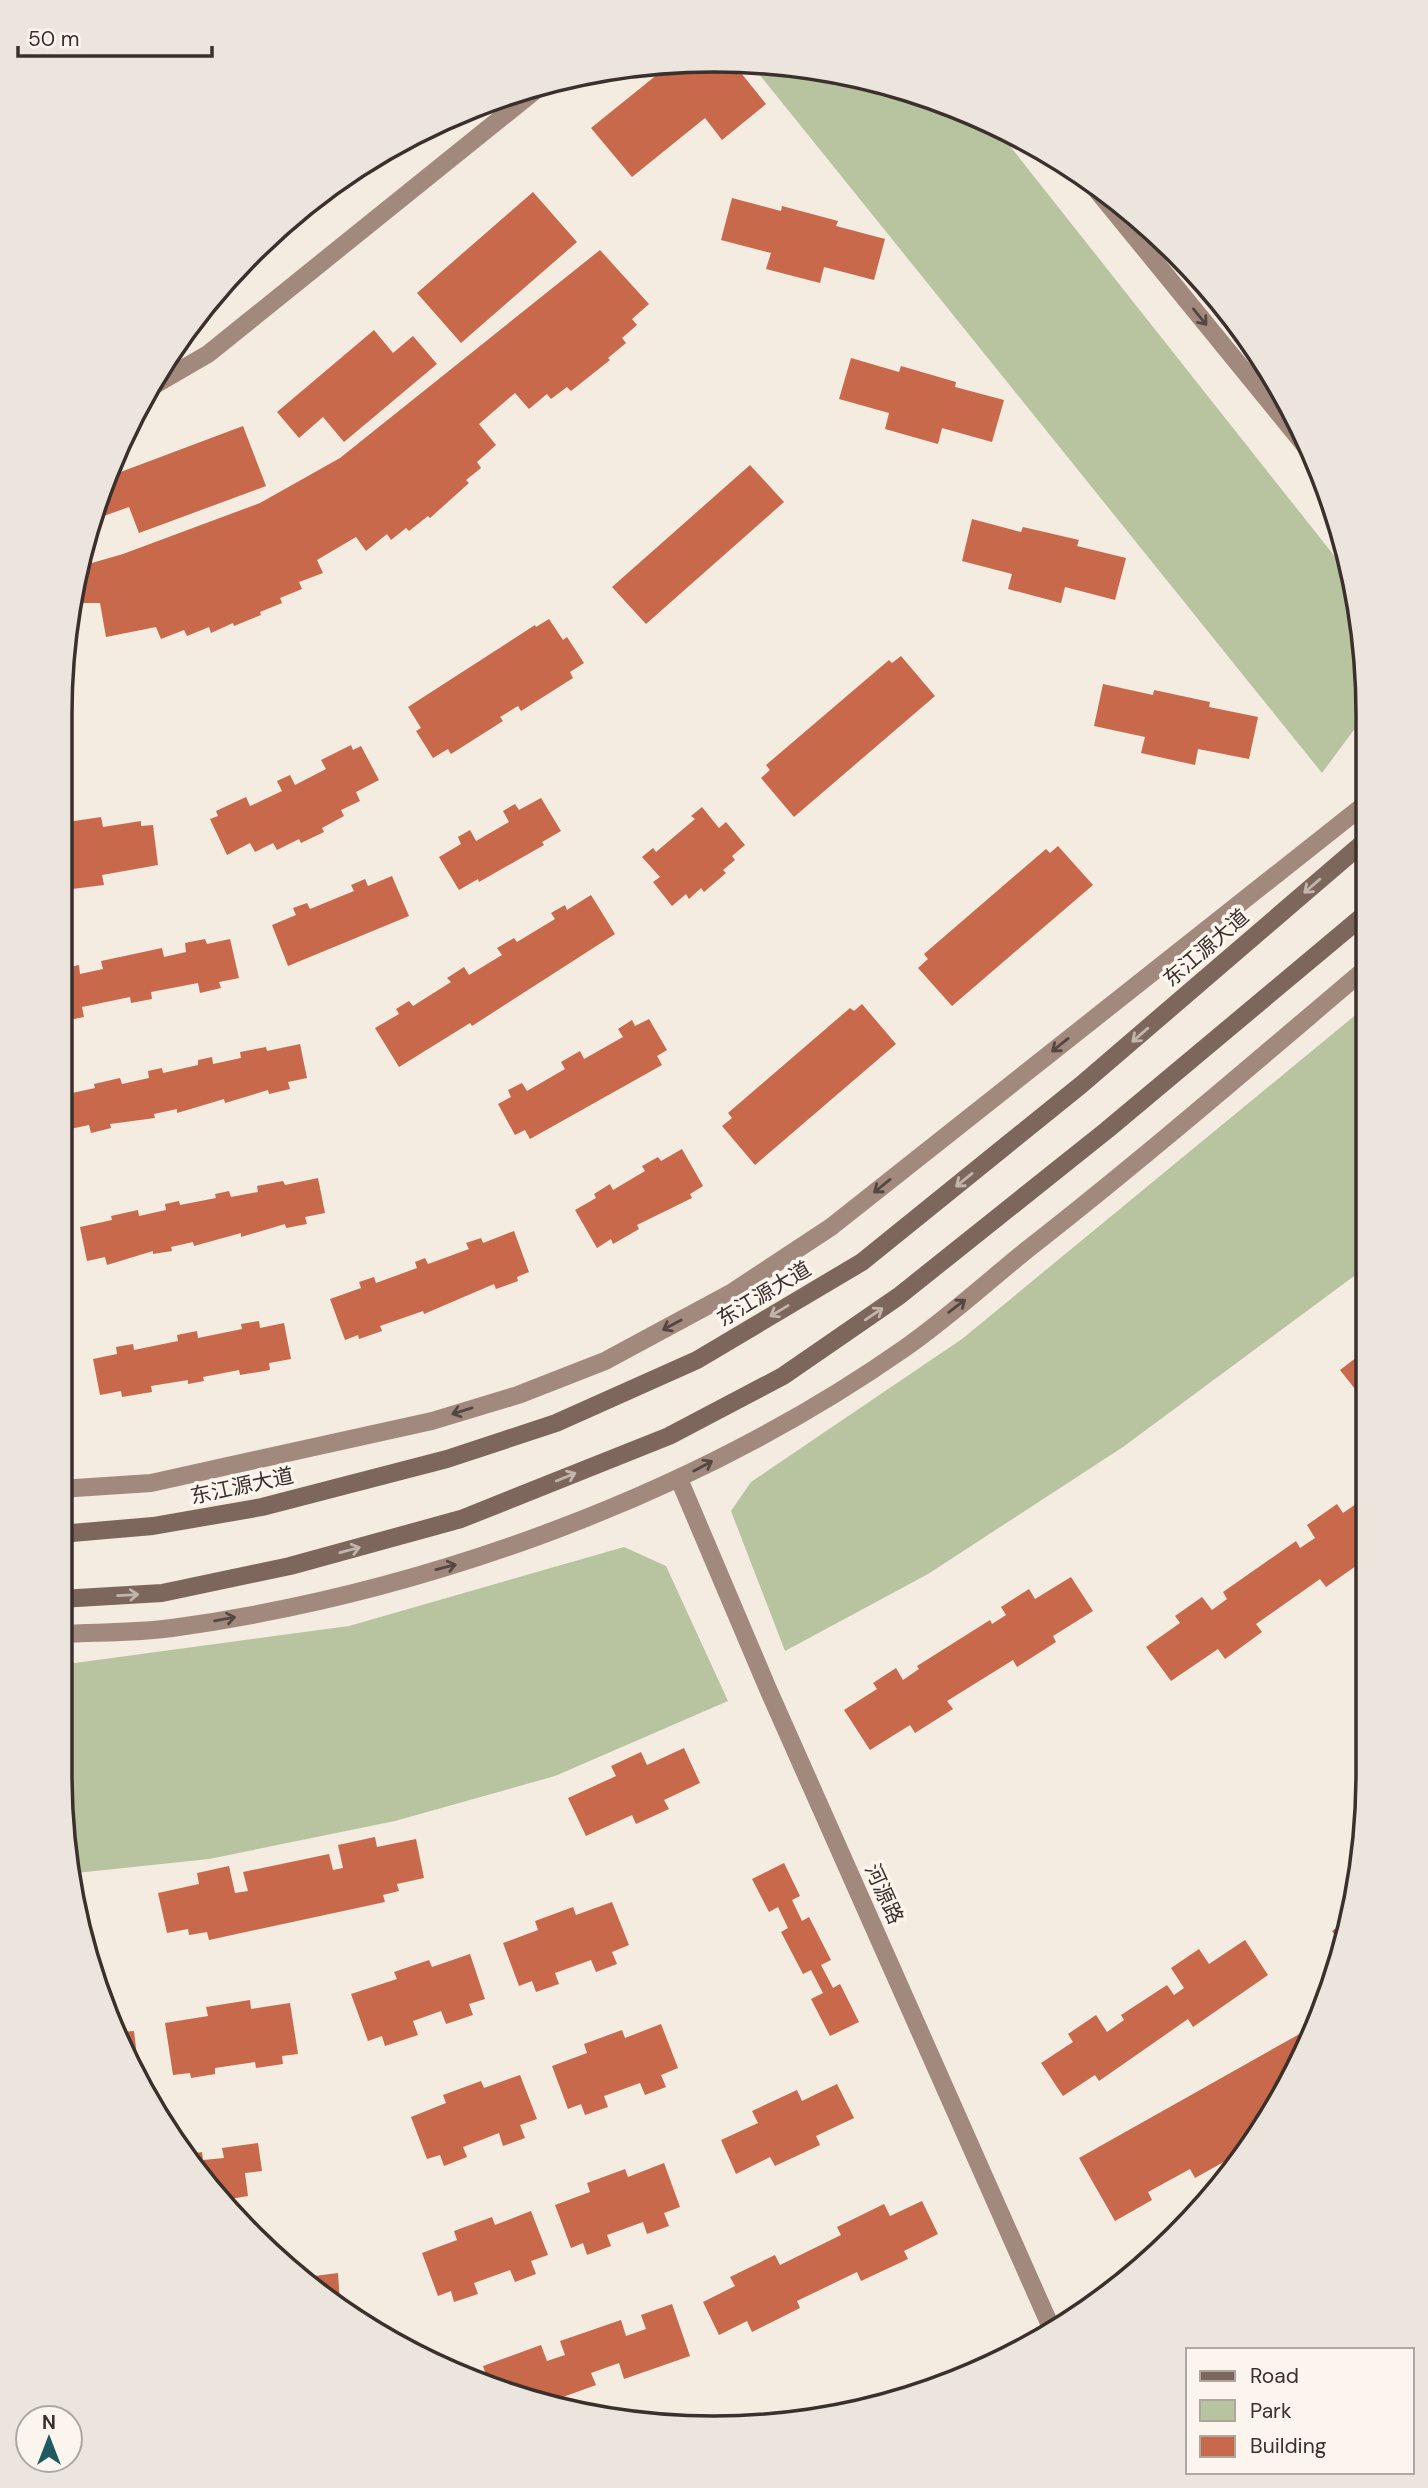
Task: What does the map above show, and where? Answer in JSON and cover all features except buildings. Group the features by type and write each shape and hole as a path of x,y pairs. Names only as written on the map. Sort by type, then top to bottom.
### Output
{"main road":[{"name":"东江源大道","path":"72,1533 153,1526 262,1507 447,1459 556,1423 697,1360 862,1262 1081,1085 1356,847"},
{"path":"72,1598 162,1593 290,1566 461,1519 669,1436 783,1376 899,1296 1107,1130 1356,922"}],"street":[{"path":"167,378 208,354 521,102"},
{"path":"1115,212 1285,422"},
{"path":"72,1488 151,1483 418,1424 518,1395 605,1361 731,1293 831,1227 1356,811"},
{"path":"72,1633 170,1629 293,1606 478,1559 679,1479 792,1419 906,1347 1142,1159 1356,977"},
{"name":"河源路","path":"679,1479 757,1665 1049,2322"}],"green space":[{"path":"758,73 839,84 880,94 960,121 1008,143 1337,560 1351,630 1356,727 1322,773"},
{"path":"1356,1015 1356,1275 1123,1447 928,1574 785,1651 731,1511 751,1482 962,1339"},
{"path":"624,1547 666,1566 728,1701 555,1776 395,1821 209,1859 79,1873 73,1816 72,1663 349,1626"}]}
